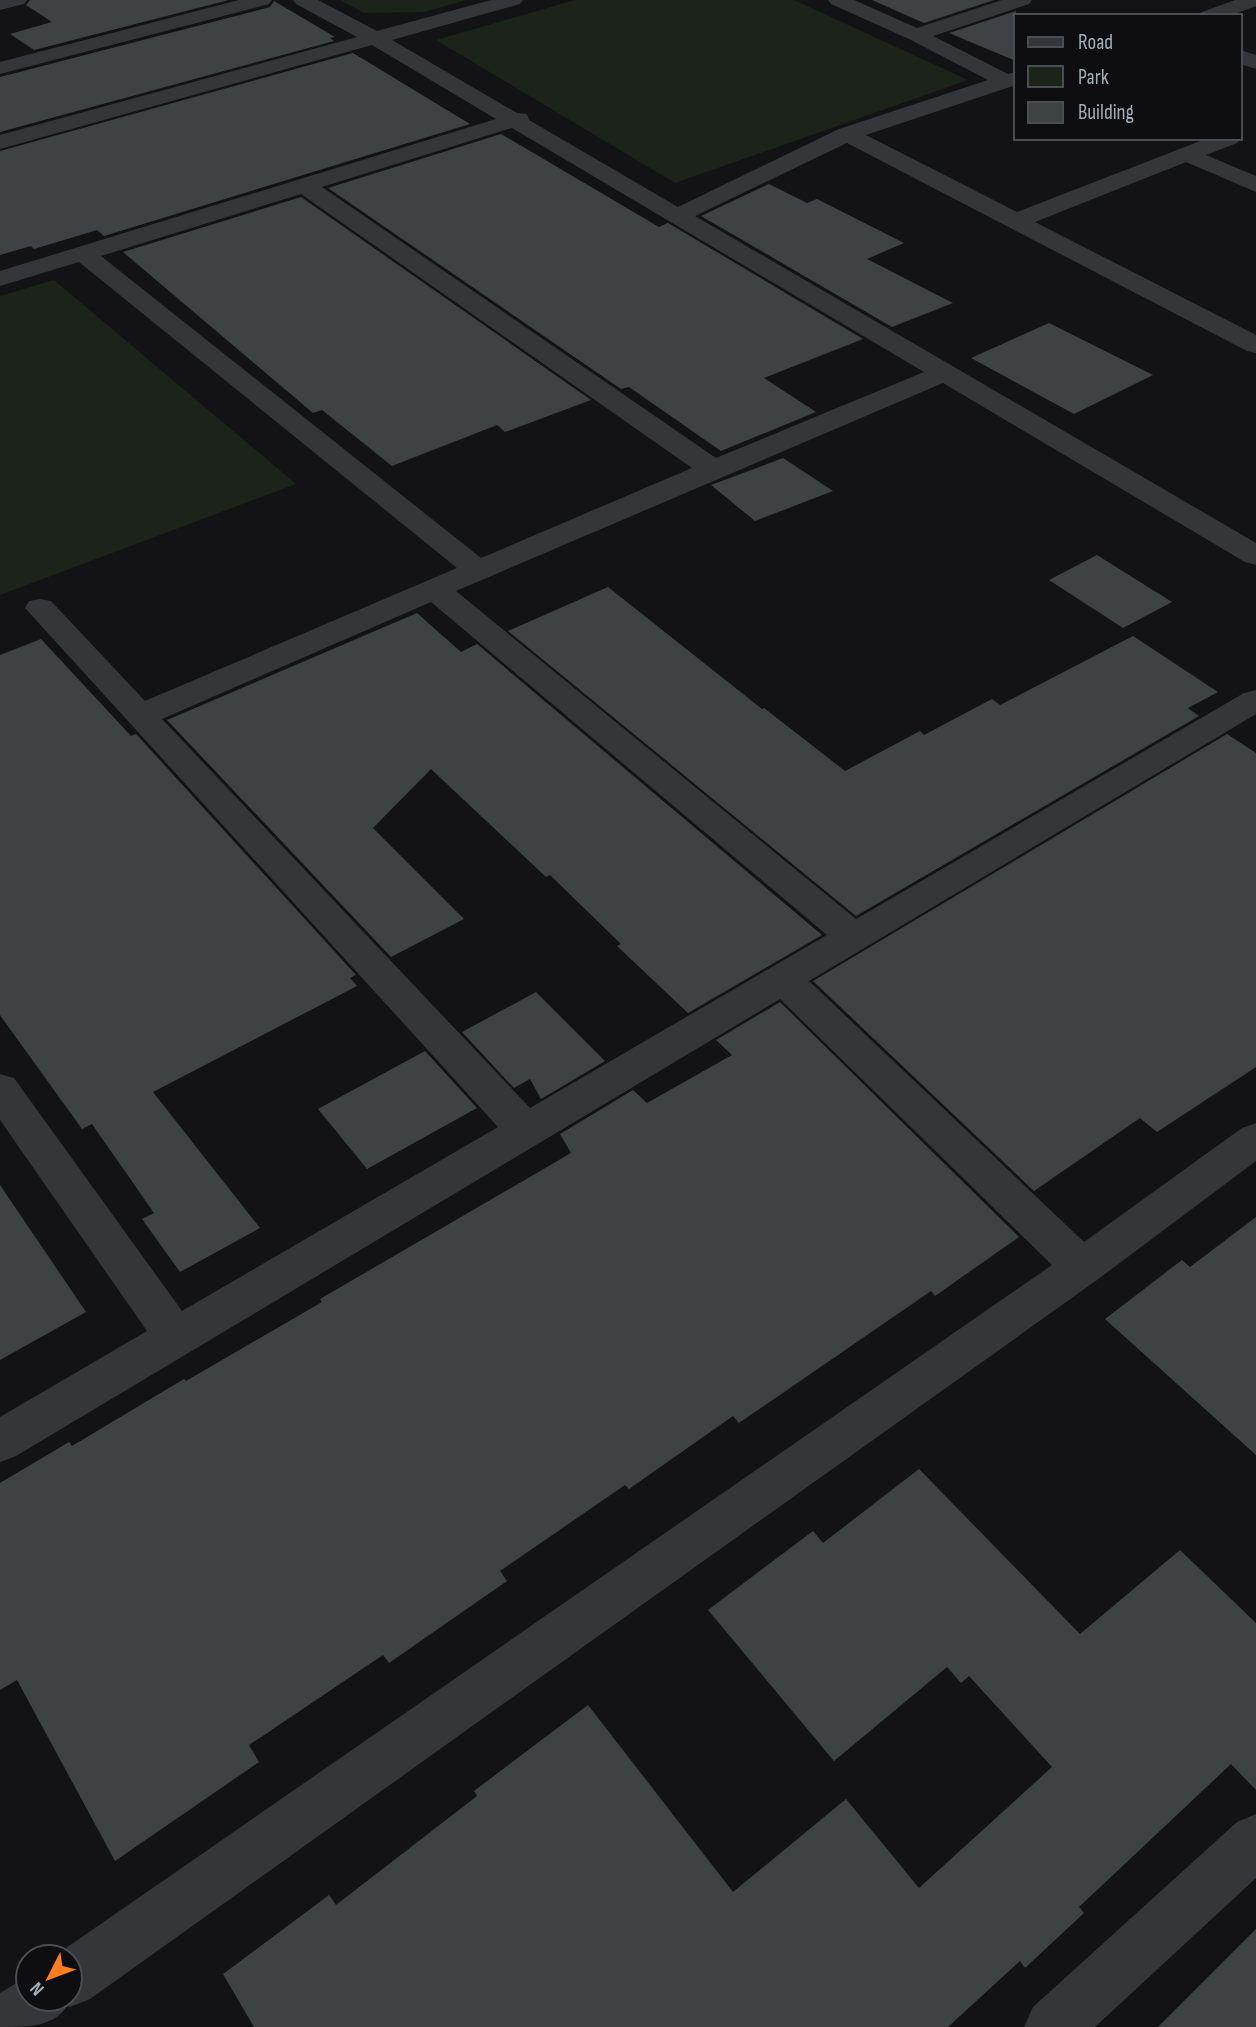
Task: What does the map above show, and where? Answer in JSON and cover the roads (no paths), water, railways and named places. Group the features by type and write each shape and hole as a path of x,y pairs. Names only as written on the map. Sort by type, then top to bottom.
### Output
{"street":[{"path":"0,4 17,0"},
{"path":"0,68 262,0"},
{"path":"303,0 516,120 675,217 1256,556"},
{"path":"0,142 513,0"},
{"path":"838,0 1011,80"},
{"path":"916,35 1022,0"},
{"path":"1215,14 1254,0"},
{"path":"675,217 847,134 1011,80"},
{"path":"0,279 516,120"},
{"path":"847,134 1256,345"},
{"path":"1015,221 1223,140"},
{"path":"1186,154 1256,185"},
{"path":"304,185 713,469"},
{"path":"84,254 478,570"},
{"path":"140,716 433,588 942,374"},
{"path":"433,588 852,936"},
{"path":"40,608 526,1131"},
{"path":"0,1441 1256,700"},
{"path":"782,978 1082,1267"},
{"path":"0,1088 176,1337"},
{"path":"84,1969 1082,1267 1256,1139"},
{"path":"1059,2025 1256,1841"},
{"path":"1,2027 21,2013"}]}
